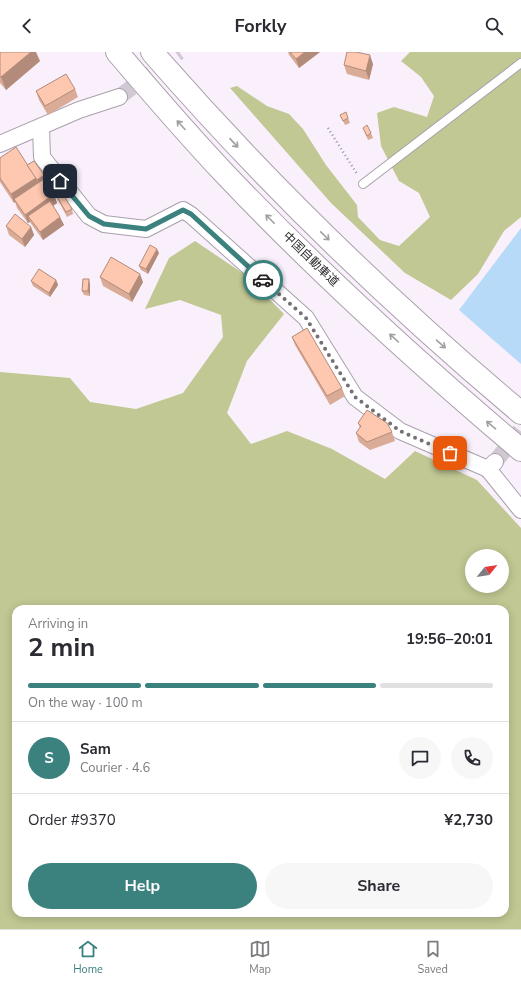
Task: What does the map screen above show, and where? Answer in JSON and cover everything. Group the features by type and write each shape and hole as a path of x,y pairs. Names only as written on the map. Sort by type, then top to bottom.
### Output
{"highway":[{"name":"中国自動車道","path":"117,52 159,101 226,174 303,253 452,391 521,450"},
{"path":"152,52 248,158 324,235 416,321 503,398 521,412"}],"street":[{"path":"0,144 79,110 119,97"},
{"path":"41,127 42,157 89,216 104,224 146,229 183,210 191,214 306,318 355,397 400,431 491,465 521,510"}],"lane":[{"path":"363,184 521,63"}],"path":[{"path":"328,128 363,184"}],"green space":[{"path":"410,52 521,52 521,217 504,231 478,274 451,300 405,273 331,203 230,88 237,86 267,106 289,114 303,129 326,165 357,205 358,217 380,240 399,246 430,217 419,193 399,181 381,146 377,113 394,107 427,117 434,96 421,77 401,61"},
{"path":"195,241 247,276 284,314 247,361 227,413 251,444 287,431 332,449 385,479 415,451 477,480 521,528 521,929 0,929 0,372 70,378 90,402 136,409 183,393 223,337 221,315 180,300 145,309 169,258"}],"water":[{"path":"521,228 521,364 459,310"}],"building":[{"path":"0,52 31,52 1,77"},
{"path":"290,52 305,52 296,59"},
{"path":"347,52 370,55 366,71 344,65"},
{"path":"66,74 75,89 45,106 36,91"},
{"path":"346,112 348,118 343,121 340,115"},
{"path":"367,125 371,133 367,136 363,128"},
{"path":"16,147 36,178 11,194 0,178 0,158"},
{"path":"34,161 44,175 37,180 27,165"},
{"path":"44,179 54,194 25,215 14,199"},
{"path":"63,194 72,209 66,212 57,197"},
{"path":"50,201 60,217 40,232 28,216"},
{"path":"15,214 31,227 22,239 6,226"},
{"path":"150,245 157,249 146,269 139,266"},
{"path":"111,257 140,274 129,294 100,277"},
{"path":"39,269 56,280 49,293 31,281"},
{"path":"83,279 89,279 88,291 82,291"},
{"path":"307,328 342,388 327,396 292,337"},
{"path":"367,410 387,423 392,432 367,442 356,433 361,426 358,423"}],"tunnel":[{"path":"119,97 179,52"},
{"path":"495,462 521,429"}],"way so far":[{"path":"263,280 306,318 355,397 400,431 450,453"}],"route":[{"path":"60,181 89,216 104,224 146,229 183,210 191,214 263,280"}]}
